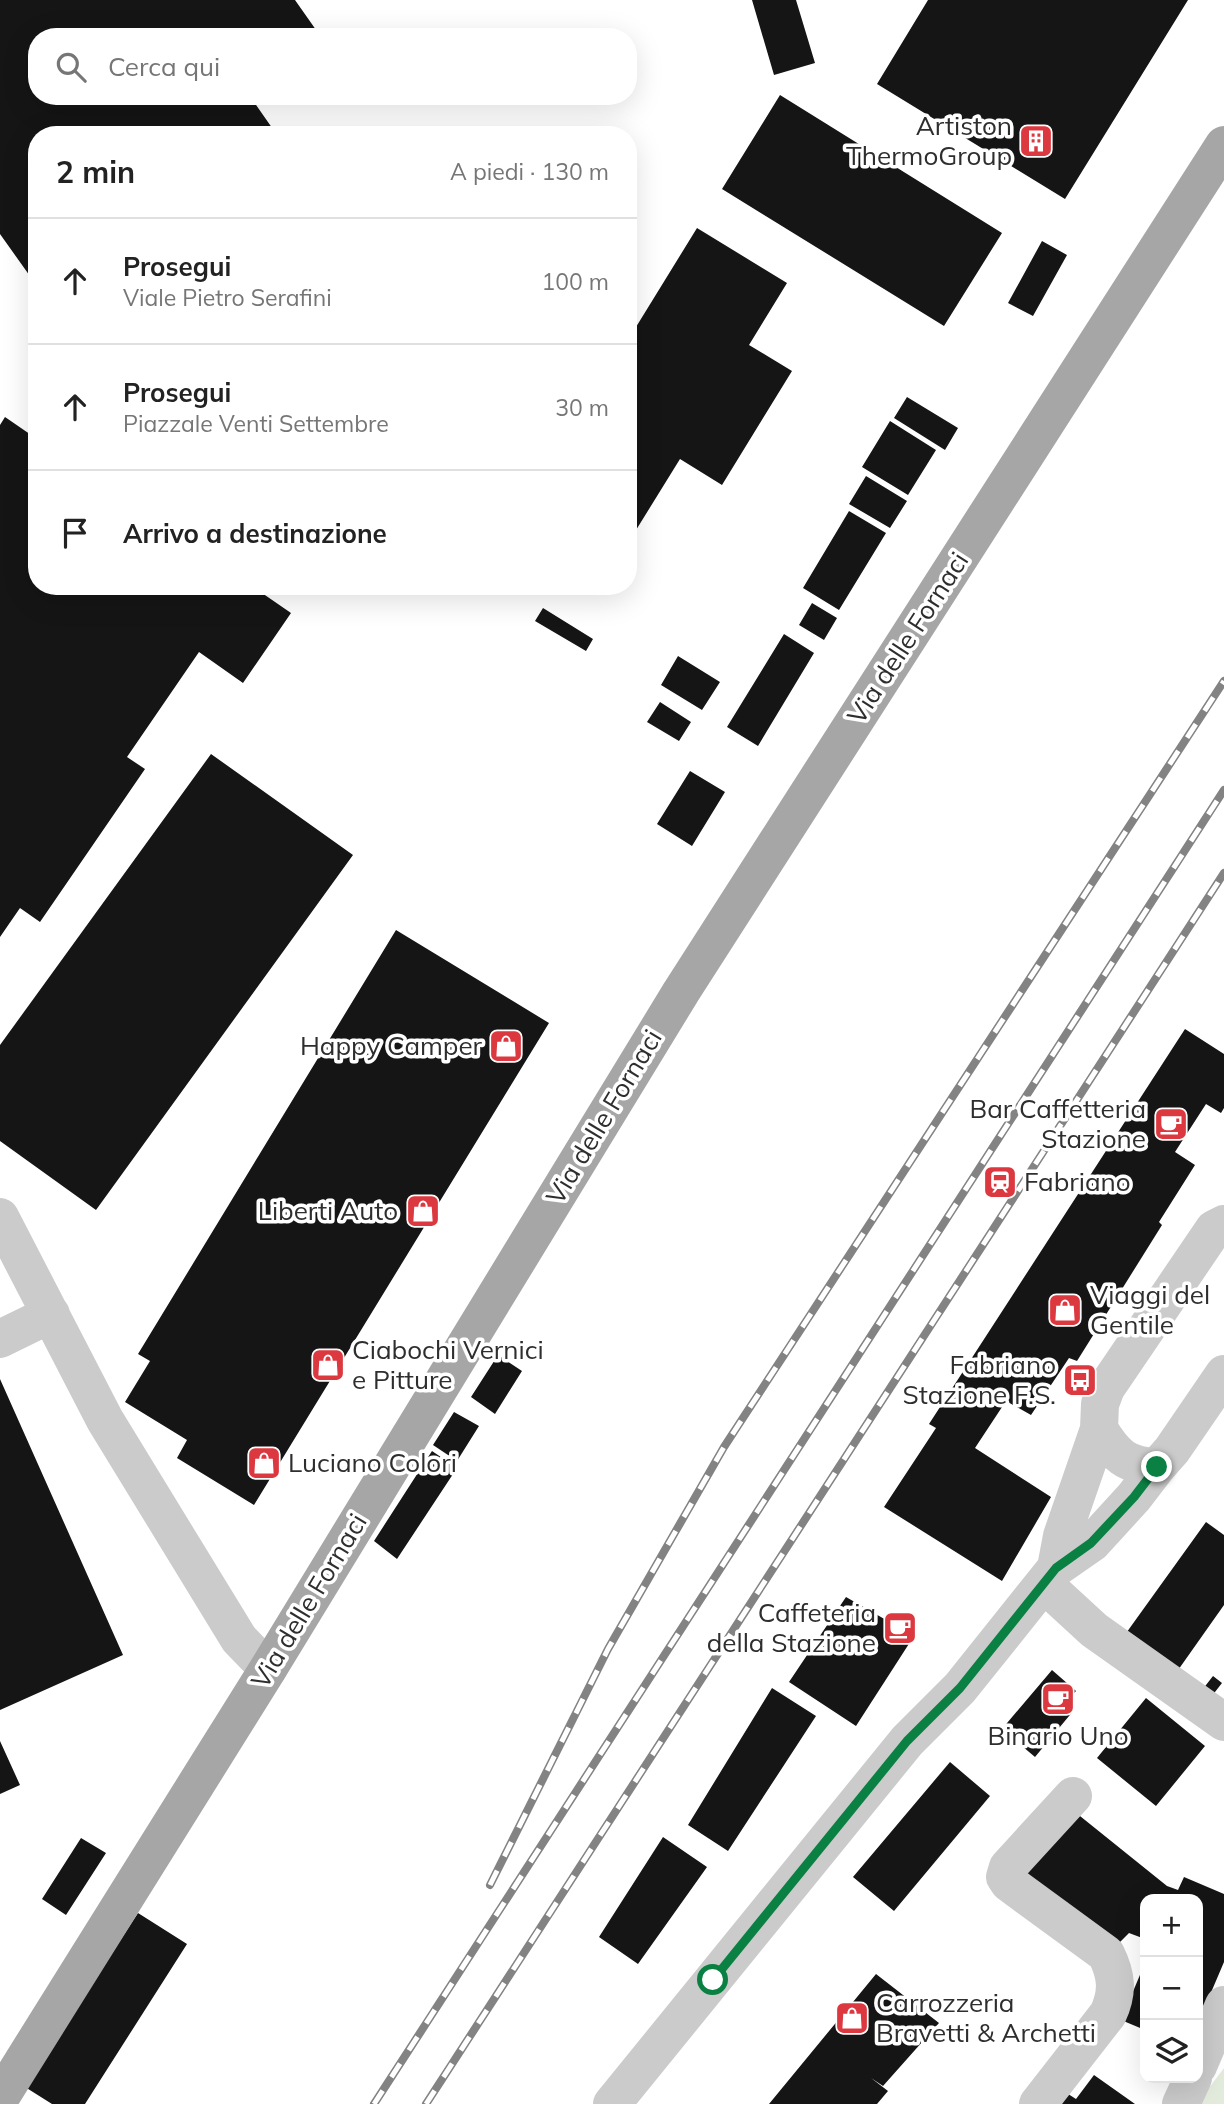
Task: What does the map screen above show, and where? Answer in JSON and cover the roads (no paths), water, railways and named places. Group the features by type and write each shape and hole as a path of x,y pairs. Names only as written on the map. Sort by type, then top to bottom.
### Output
{"main road":[{"name":"Via delle Fornaci","path":"0,2098 268,1669 681,992 1224,145"}],"street":[{"path":"0,1217 105,1420 239,1639 268,1669"},
{"path":"1050,1576 1099,1429 1100,1404 1106,1388 1214,1230 1224,1224"},
{"path":"0,1339 51,1314"},
{"path":"612,2104 907,1741 960,1688 1050,1576 1091,1543 1134,1497 1172,1450 1222,1379"},
{"path":"1099,1429 1109,1446 1123,1459 1140,1466 1157,1467"},
{"path":"1050,1576 1094,1630 1224,1722"},
{"path":"1038,2104 1108,2014 1114,2001 1116,1984 1113,1968 1106,1954 1009,1884 1005,1877 1008,1867 1073,1796"},
{"path":"1203,2054 1224,2005"},
{"path":"1181,2104 1191,2083"}],"railway":[{"path":"490,1885 608,1649 724,1447 1224,681"},
{"path":"374,2104 1224,790"},
{"path":"426,2104 1224,873"}],"place":[{"name":"Artiston ThermoGroup","path":"1036,141"},
{"name":"Happy Camper","path":"506,1046"},
{"name":"Bar Caffetteria Stazione","path":"1171,1124"},
{"name":"Fabriano","path":"1000,1182"},
{"name":"Liberti Auto","path":"423,1211"},
{"name":"Viaggi del Gentile","path":"1065,1310"},
{"name":"Ciabochi Vernici e Pitture","path":"328,1365"},
{"name":"Fabriano Stazione F.S.","path":"1080,1380"},
{"name":"Luciano Colori","path":"264,1463"},
{"name":"Caffeteria della Stazione","path":"900,1628"},
{"name":"Binario Uno","path":"1058,1699"},
{"name":"Carrozzeria Bravetti & Archetti","path":"852,2018"}]}
